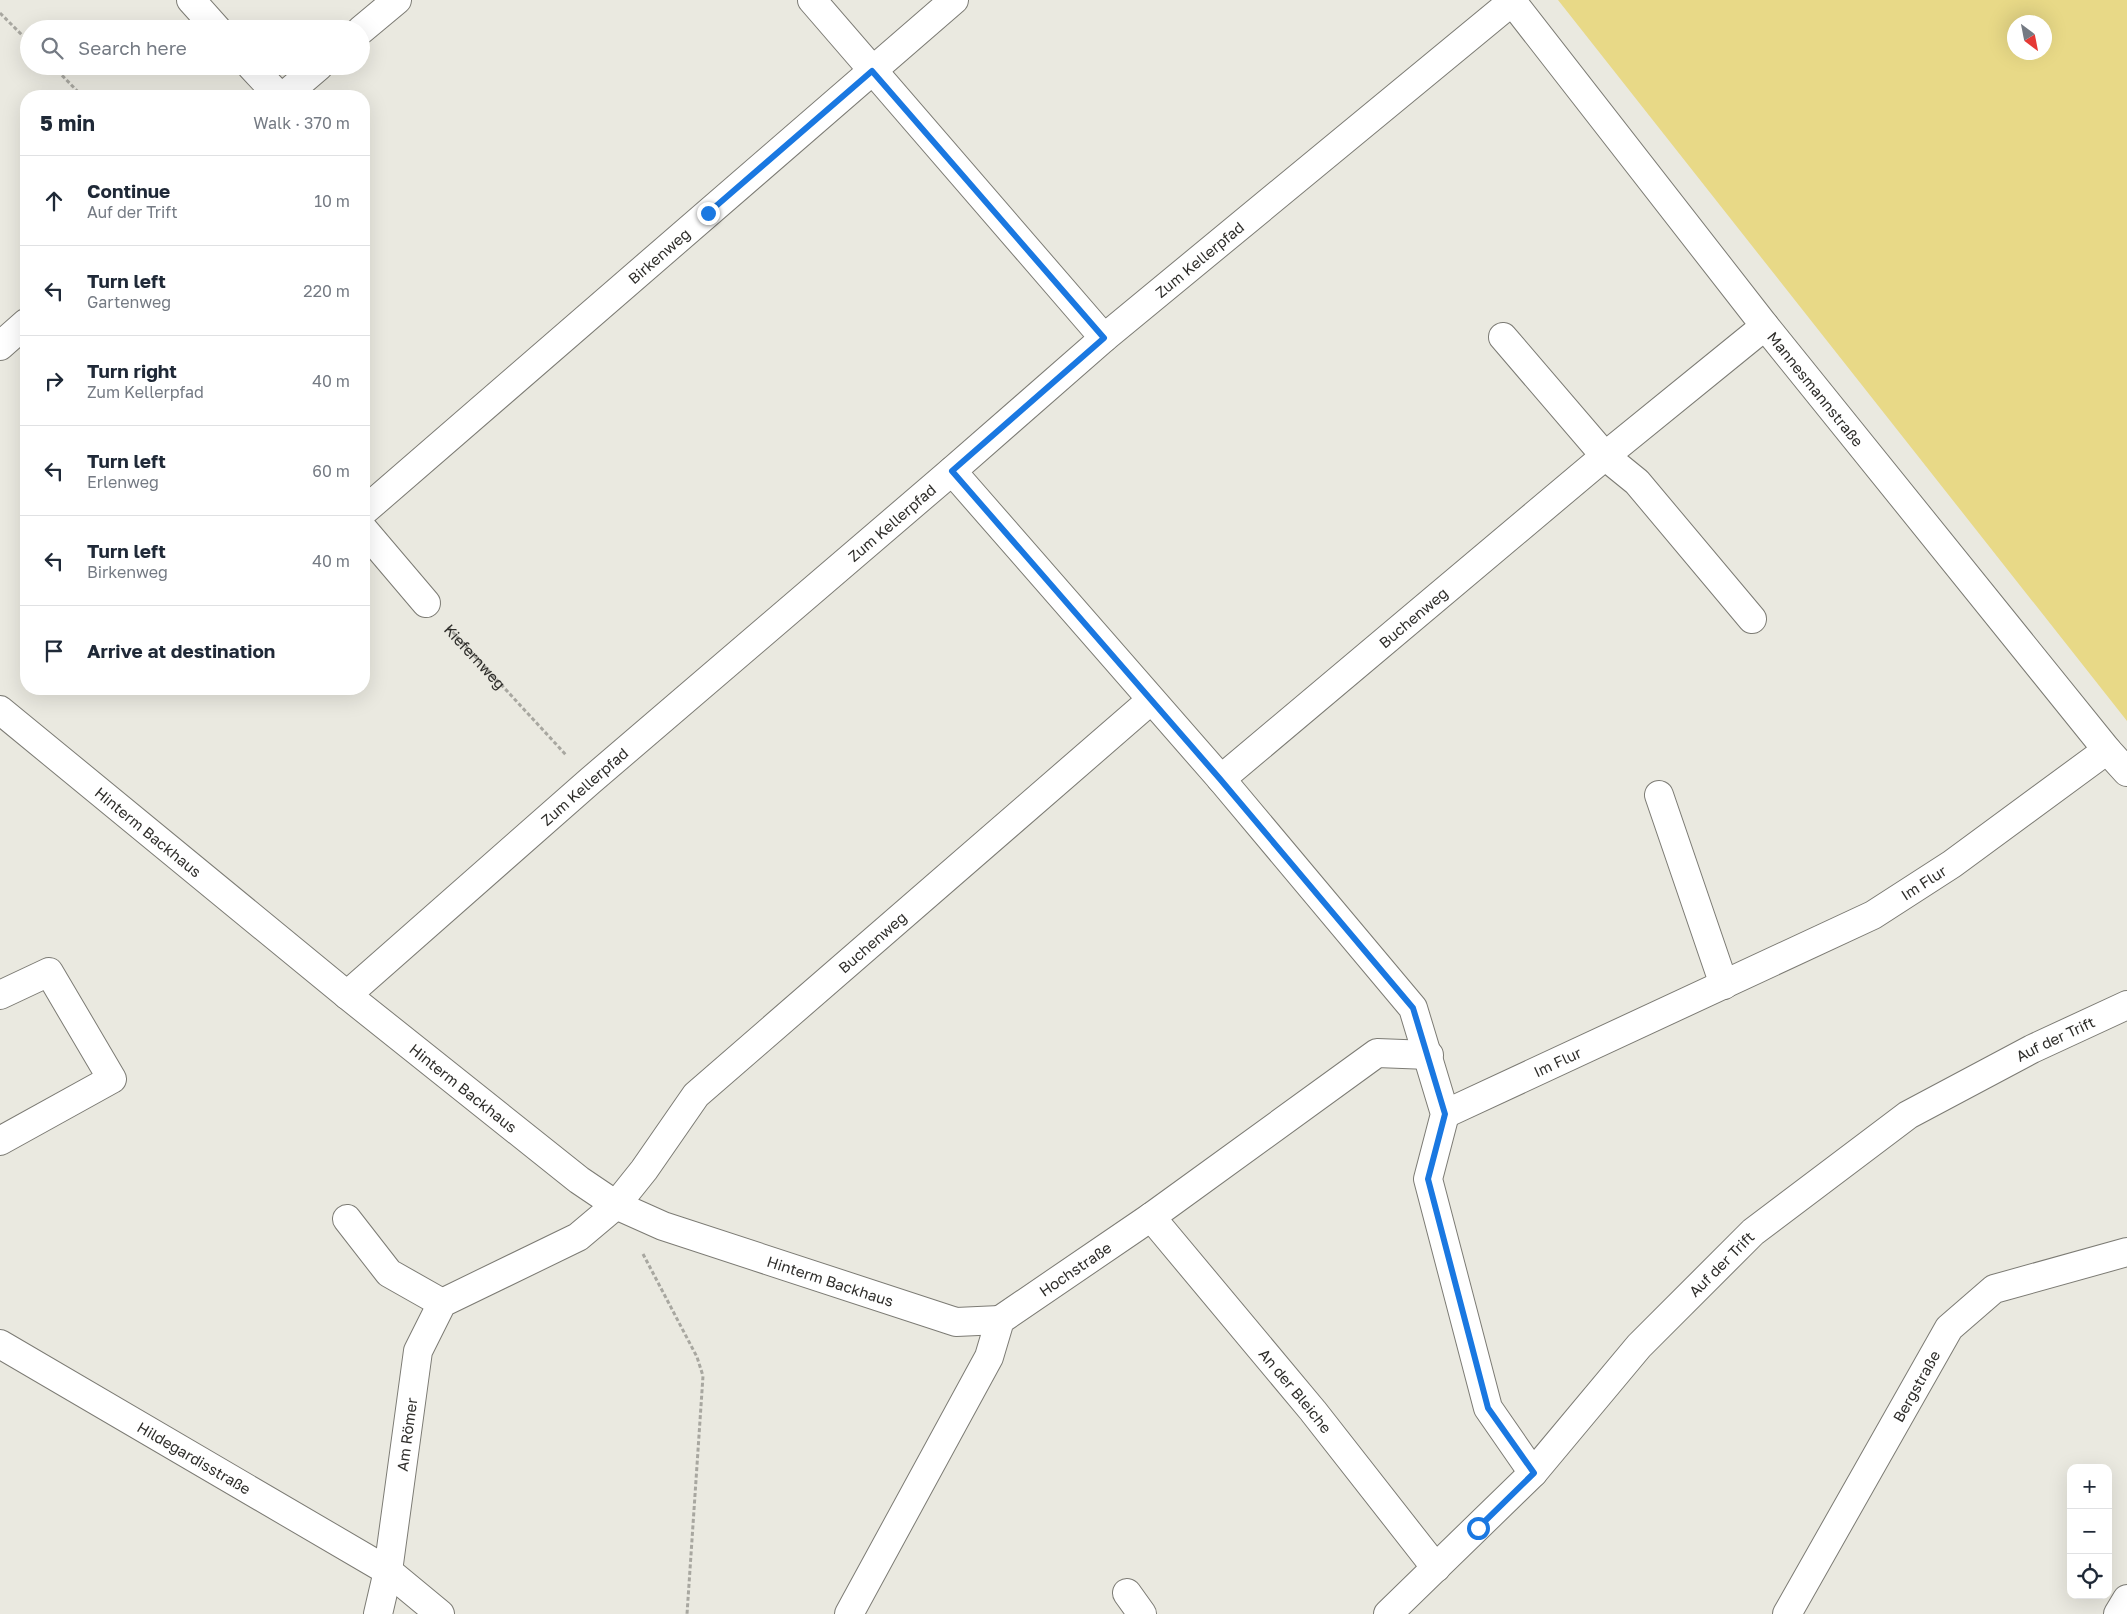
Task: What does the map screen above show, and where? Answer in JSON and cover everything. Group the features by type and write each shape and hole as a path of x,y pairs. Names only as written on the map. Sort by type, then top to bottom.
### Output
{"street":[{"path":"191,0 209,20"},
{"path":"370,22 397,0"},
{"path":"812,0 1104,338"},
{"name":"Birkenweg","path":"370,506 954,0"},
{"name":"Mannesmannstraße","path":"1512,1 1765,326 2107,750 2127,772"},
{"name":"Zum Kellerpfad","path":"347,995 590,780 952,471 1104,338 1512,1"},
{"path":"259,75 273,90"},
{"path":"291,90 308,75"},
{"name":"Buchenweg","path":"1220,779 1605,456 1765,326"},
{"path":"0,346 20,328"},
{"path":"1503,337 1605,456 1637,482 1752,619"},
{"path":"952,471 1150,701 1220,779 1413,1008 1445,1114 1428,1179 1488,1408 1534,1473"},
{"path":"370,537 426,603"},
{"name":"Buchenweg","path":"616,1205 644,1170 696,1094 1150,701"},
{"name":"Hinterm Backhaus","path":"0,710 347,995 578,1180 616,1205 663,1226 956,1322 1000,1320"},
{"name":"Im Flur","path":"1445,1114 1872,916 1952,864 2107,750"},
{"path":"1659,795 1724,985"},
{"path":"0,995 49,972 112,1079 0,1141"},
{"name":"Auf der Trift","path":"1388,1614 1534,1473 1639,1346 1753,1232 1908,1115 2032,1049 2127,1005"},
{"name":"Hochstraße","path":"1000,1320 1151,1217 1377,1053 1428,1056"},
{"path":"347,1219 389,1273 442,1303 578,1237 616,1205"},
{"name":"An der Bleiche","path":"1151,1217 1313,1411 1436,1568"},
{"name":"Bergstraße","path":"1787,1614 1949,1328 1994,1289 2127,1252"},
{"name":"Am Römer","path":"378,1614 388,1571 418,1350 442,1303"},
{"path":"849,1614 988,1357 1000,1320"},
{"name":"Hildegardisstraße","path":"0,1344 388,1571"},
{"path":"388,1571 440,1614"},
{"path":"2118,1614 2127,1599"}],"path":[{"path":"0,13 20,33"},
{"path":"62,75 76,90"},
{"name":"Kiefernweg","path":"426,603 590,780"},
{"path":"642,1252 697,1357 703,1376 687,1614"}],"shaded area":[{"path":"1558,0 2127,0 2127,721"}],"route":[{"path":"708,213 872,71 1104,338 952,471 1150,701 1220,779 1413,1008 1445,1114 1428,1179 1488,1408 1534,1473 1478,1528"}]}
